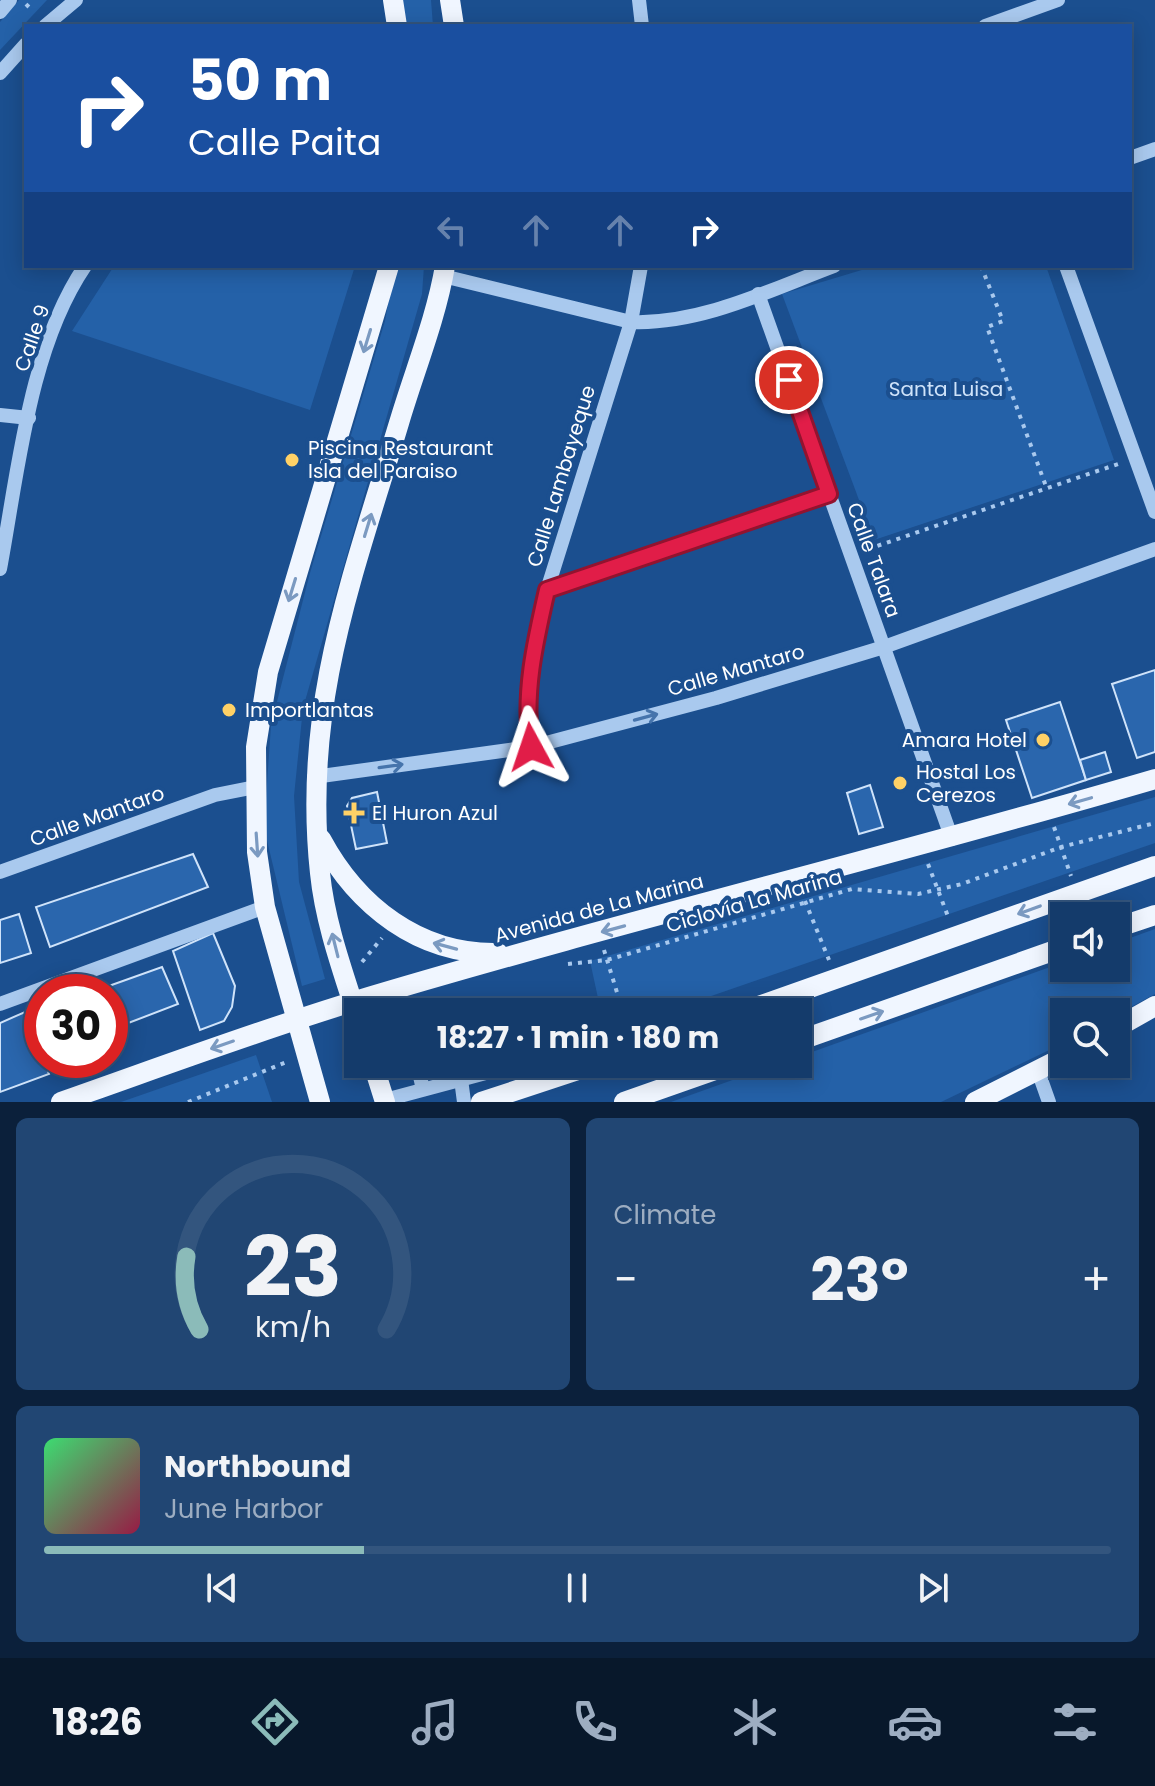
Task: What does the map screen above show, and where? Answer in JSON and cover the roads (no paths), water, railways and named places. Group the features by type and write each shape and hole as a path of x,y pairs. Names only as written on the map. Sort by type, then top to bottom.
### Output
{"main road":[{"path":"393,0 397,24"},
{"path":"450,0 454,24"},
{"path":"320,1102 265,907 257,852 256,747 268,672 388,268"},
{"path":"351,998 322,888 314,777 316,739 334,638 444,271"},
{"name":"Avenida de La Marina","path":"363,998 952,839 1155,779"},
{"path":"317,833 337,870 365,902 394,924 438,945 480,954 522,953"},
{"path":"782,998 1155,866"},
{"path":"1130,923 1155,915"},
{"path":"812,1036 1050,952"},
{"name":"Avenida de La Marina","path":"61,1102 344,1004"},
{"path":"1130,1020 1155,1006"},
{"path":"975,1102 1050,1065"},
{"path":"378,1078 385,1101"},
{"path":"481,1102 550,1078"},
{"path":"624,1102 692,1078"}],"street":[{"path":"0,12 10,0"},
{"path":"47,24 76,0"},
{"path":"639,0 642,24"},
{"path":"991,24 1058,0"},
{"path":"0,73 24,46"},
{"path":"1132,157 1155,149"},
{"name":"Calle 9","path":"0,569 43,359 74,282 84,268"},
{"name":"Calle Lambayeque","path":"531,747 527,718 529,684 547,590 631,322 641,268"},
{"path":"444,271 631,322 657,323 758,294 829,268"},
{"path":"1067,268 1155,512"},
{"name":"Calle Talara","path":"758,294 952,839"},
{"path":"0,415 29,418"},
{"path":"547,590 829,494"},
{"name":"Calle Mantaro","path":"314,777 531,747 716,698 884,647 1155,549"},
{"name":"Calle Mantaro","path":"0,872 215,795 255,787"},
{"path":"0,1004 265,907"},
{"path":"1038,1071 1049,1102"},
{"path":"420,1078 423,1089"},
{"path":"385,1101 447,1078"},
{"path":"461,1078 464,1102"}],"place":[{"name":"Piscina Restaurant Isla del Paraiso","path":"292,460"},
{"name":"Importlantas","path":"229,710"},
{"name":"Amara Hotel","path":"1043,740"},
{"name":"Hostal Los Cerezos","path":"900,783"},
{"name":"El Huron Azul","path":"354,813"}],"park label":[{"name":"Santa Luisa","path":"946,389"}]}
